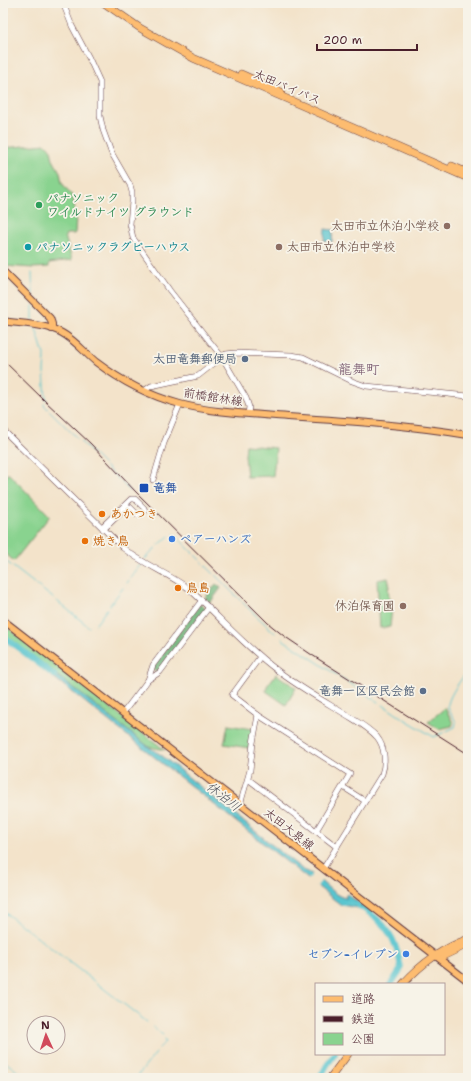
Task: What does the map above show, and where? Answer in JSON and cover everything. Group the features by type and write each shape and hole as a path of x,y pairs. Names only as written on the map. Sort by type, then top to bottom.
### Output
{"highway":[{"name":"太田バイパス","path":"104,3 140,28 192,58 468,178"},
{"name":"太田バイパス","path":"111,3 157,34 190,52 468,172"},
{"path":"404,983 420,967 454,945 468,939"},
{"path":"411,983 436,957 468,944"},
{"path":"330,1078 347,1055"},
{"path":"335,1078 353,1055"}],"main road":[{"path":"3,271 50,318 52,329"},
{"name":"前橋館林線","path":"3,321 52,329 66,335 96,362 126,382 144,391 180,404 207,410 391,424 468,435"},
{"name":"太田大泉線","path":"3,620 468,981"}],"street":[{"path":"63,3 72,26 100,82 100,116 103,130 111,152 130,185 132,192 130,224 133,238 170,291 222,357 246,398 249,407 248,414"},
{"path":"144,391 151,386 199,375 226,354 235,353 298,355 310,359 348,380 366,386 468,396"},
{"path":"153,480 164,443 180,404"},
{"path":"3,430 123,548 135,557 178,581 202,600 260,657 287,678 366,727 378,739 384,753 384,769 382,774 323,869"},
{"path":"131,499 135,499 145,510 143,513 138,515 130,507 127,507 103,529 104,525 131,499"},
{"path":"123,713 148,680 153,666 202,600"},
{"path":"148,680 160,672 209,607"},
{"path":"260,657 232,695 258,715 350,774 316,831"},
{"path":"240,805 248,779 258,715"},
{"path":"248,779 337,847"},
{"path":"343,787 366,801"}],"green space":[{"name":"パナソニック ワイルドナイツ グラウンド","path":"46,144 51,150 53,160 60,172 62,183 73,197 76,217 75,233 66,234 65,236 72,260 49,263 49,267 33,268 4,266 3,148"},
{"path":"246,445 276,448 273,476 247,477 245,455"},
{"path":"7,474 9,474 49,515 49,517 14,561 3,552 3,480"},
{"path":"388,578 390,587 388,587 390,608 392,608 390,627 380,628 377,580"},
{"path":"216,584 221,588 210,603 205,598"},
{"path":"200,604 206,609 157,672 153,670 154,666"},
{"path":"3,624 165,750 149,747 3,634"},
{"path":"276,674 296,688 286,705 266,691 267,686"},
{"path":"445,708 453,723 452,726 439,729 428,722"},
{"path":"228,725 253,729 249,748 224,744"}],"water":[{"path":"325,229 333,230 332,242 324,241"},
{"path":"50,670 161,755 303,870 315,876 336,894 347,898 345,896 347,894 364,907 364,909 341,905 47,672"}],"pier":[{"path":"314,872 323,879 316,887 308,880"}],"waterway":[{"path":"32,273 33,296"},
{"path":"33,306 33,321"},
{"path":"36,329 45,358 44,371 46,400"},
{"path":"44,404 130,491"},
{"path":"174,534 275,633"},
{"path":"159,545 169,536"},
{"path":"145,559 155,549"},
{"path":"3,559 53,598"},
{"path":"127,583 140,565"},
{"path":"110,605 123,588"},
{"path":"57,601 89,627"},
{"path":"96,624 107,609"},
{"name":"休泊川","path":"3,636 54,675"},
{"path":"282,639 378,702"},
{"path":"383,705 434,737 455,727 456,722 448,708 449,700 465,674 468,672"},
{"name":"休泊川","path":"358,905 376,918 393,939 401,969 392,983"},
{"path":"3,911 147,1022"},
{"path":"153,1027 163,1035"},
{"path":"159,1048 165,1042 164,1040"},
{"path":"136,1078 156,1053"},
{"name":"休泊川","path":"320,1078 334,1055"},
{"path":"3,1060 26,1078"}],"railway":[{"path":"3,360 91,444 135,491 268,623 312,655 468,754"}],"place":[{"name":"パナソニック ワイルドナイツ グラウンド","path":"39,205"},
{"name":"太田市立休泊小学校","path":"447,226"},
{"name":"パナソニックラグビーハウス","path":"28,247"},
{"name":"太田市立休泊中学校","path":"279,247"},
{"name":"太田竜舞郵便局","path":"245,359"},
{"name":"竜舞","path":"144,488"},
{"name":"あかつき","path":"102,514"},
{"name":"ペアーハンズ","path":"172,539"},
{"name":"焼き鳥","path":"85,541"},
{"name":"鳥島","path":"178,588"},
{"name":"休泊保育園","path":"403,606"},
{"name":"竜舞一区区民会館","path":"423,691"},
{"name":"セブン-イレブン","path":"406,954"}],"district":[{"name":"龍舞町","path":"359,369"}]}
